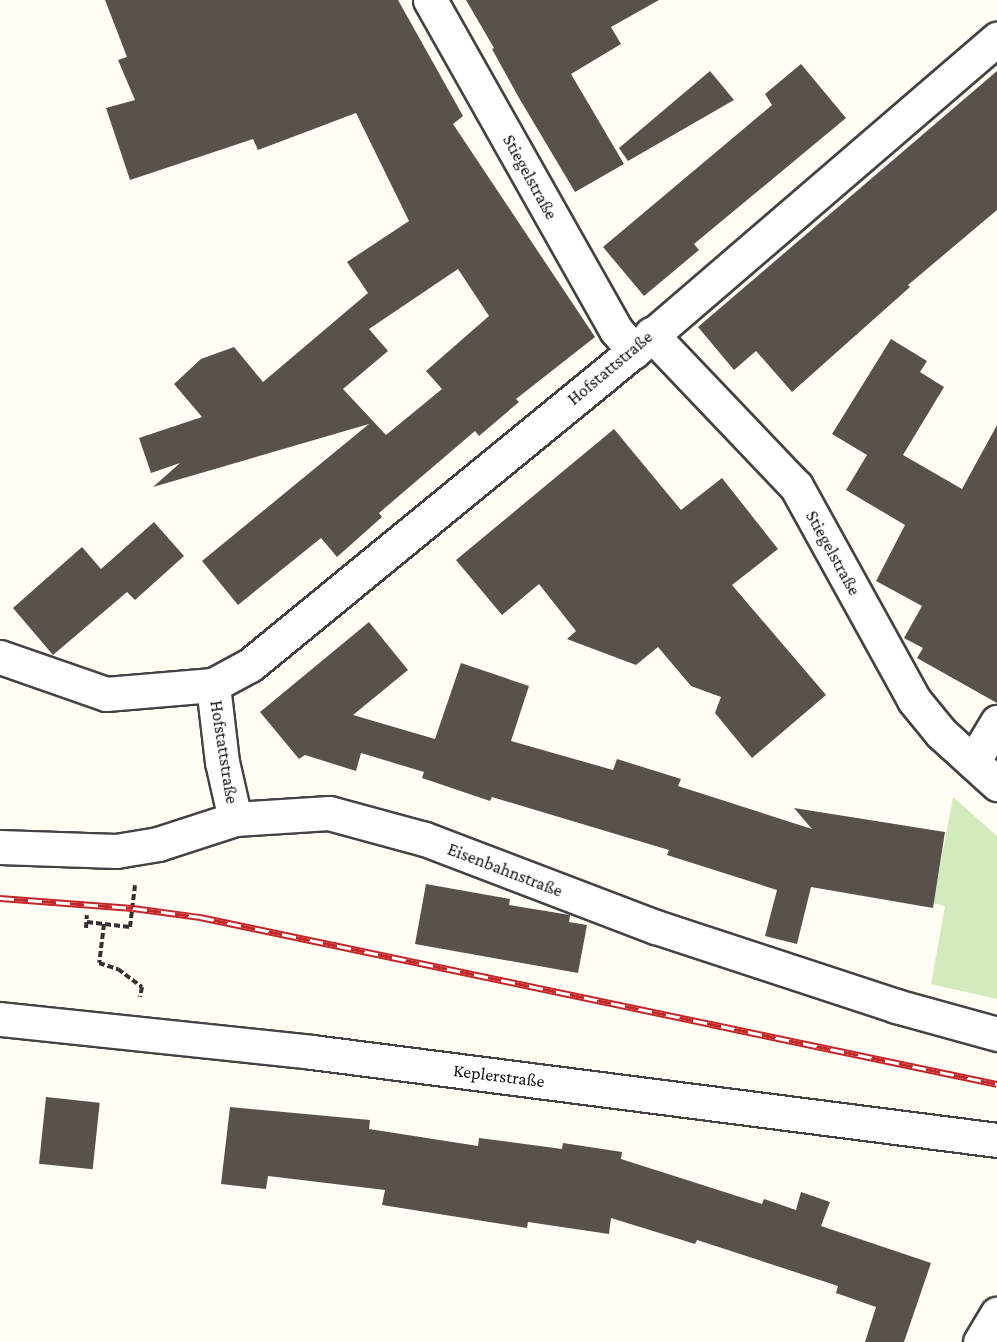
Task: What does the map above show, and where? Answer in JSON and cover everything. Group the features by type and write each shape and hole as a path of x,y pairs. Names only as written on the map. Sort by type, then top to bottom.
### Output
{"street":[{"name":"Stiegelstraße","path":"430,0 616,330 642,343 796,486 914,700 941,733 997,784"},
{"name":"Hofstattstraße","path":"0,657 106,693 213,685 250,665 642,343 997,39"},
{"name":"Hofstattstraße","path":"213,685 222,762 234,819"},
{"path":"973,762 997,722"},
{"name":"Eisenbahnstraße","path":"0,847 116,851 158,844 234,819 330,813 425,839 656,927 896,1006 997,1034"},
{"name":"Keplerstraße","path":"0,1019 312,1052 997,1140"},
{"path":"980,1342 997,1314"}],"path":[{"path":"87,922 130,927 135,885"},
{"path":"86,928 87,915"},
{"path":"104,924 99,963 118,969 142,987 139,1008"}],"green space":[{"path":"953,797 997,836 997,999 931,984 945,906 933,903"}],"building":[{"path":"105,0 398,0 463,116 453,124 595,337 516,399 519,402 479,436 475,431 379,513 382,517 337,557 321,538 238,605 202,561 369,424 153,487 180,463 151,473 139,438 202,417 174,384 201,359 234,347 263,382 368,293 347,262 409,221 356,113 258,150 253,139 130,180 106,108 135,100 118,60 127,57","holes":["458,269 489,316 426,371 442,389 386,435 343,389 388,351 369,329"]},
{"path":"466,0 659,0 611,27 621,44 571,74 624,164 575,192 519,98"},
{"path":"801,64 846,118 694,244 699,250 644,296 603,247 772,105 765,94"},
{"path":"710,71 734,100 628,161 619,148"},
{"path":"997,71 997,210 908,285 910,287 792,392 756,351 734,370 698,327"},
{"path":"891,339 927,361 920,372 944,387 903,455 962,489 997,425 997,703 917,658 923,648 904,638 922,606 876,581 905,525 846,490 867,455 832,434"},
{"path":"614,429 681,510 722,478 778,549 732,585 826,695 752,758 715,713 721,697 691,686 658,647 636,665 567,639 576,631 539,584 502,615 456,560"},
{"path":"154,522 184,556 135,600 127,592 53,655 13,608 82,547 101,569"},
{"path":"369,622 408,670 353,715 435,739 461,663 529,686 511,741 613,770 617,759 681,779 678,786 812,829 794,808 945,832 933,908 811,887 797,944 765,936 777,890 667,855 669,850 492,797 490,801 422,778 424,772 361,753 356,771 305,755 299,759 260,712"},
{"path":"426,884 510,899 509,905 570,915 569,922 587,925 578,973 415,944"},
{"path":"46,1097 100,1103 93,1169 39,1164"},
{"path":"230,1107 370,1120 369,1129 478,1146 479,1138 562,1149 563,1143 622,1152 621,1159 762,1204 764,1199 796,1210 801,1192 830,1202 821,1226 931,1263 904,1342 865,1342 876,1307 836,1293 838,1286 697,1240 695,1244 611,1218 609,1234 528,1222 527,1228 382,1205 385,1190 268,1176 266,1189 221,1184"}],"railway":[{"path":"0,898 133,908 200,917 997,1084"}]}
